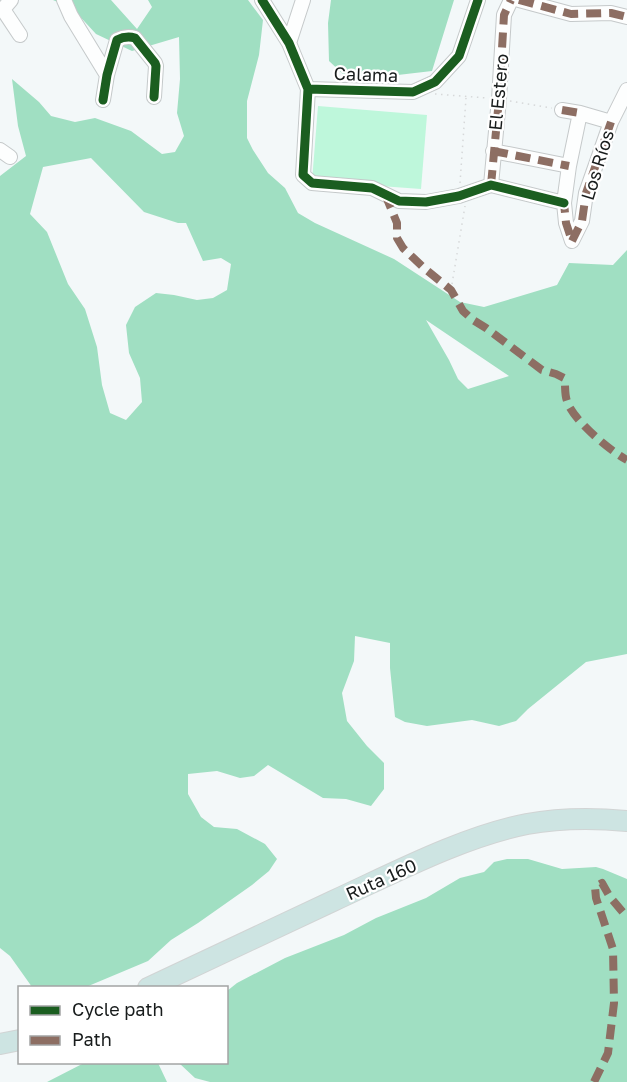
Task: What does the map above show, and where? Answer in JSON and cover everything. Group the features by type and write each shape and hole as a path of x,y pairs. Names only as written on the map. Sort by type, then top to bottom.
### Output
{"highway":[{"name":"Ruta 160","path":"150,986 390,875 481,837 514,827 552,820 627,821"},
{"name":"Ruta 160","path":"178,986 444,864 486,848 521,837 556,832 627,833"},
{"path":"0,1044 18,1040"},
{"path":"0,1056 18,1052"}],"street":[{"path":"11,0 4,11 20,35"},
{"path":"64,0 71,16 107,75"},
{"path":"262,0 289,43 308,89 303,175 312,183 372,188 399,201 426,202 491,185 564,203 580,113"},
{"path":"289,43 303,0"},
{"name":"Calama","path":"308,89 413,92 435,82 459,56 478,0"},
{"name":"El Estero","path":"491,185 504,15 512,0"},
{"path":"519,0 571,14 611,13 627,17"},
{"path":"103,100 117,40 123,37 135,38 155,63 154,97"},
{"name":"Los Ríos","path":"564,203 566,223 572,241 582,221 586,193 611,122 627,90"},
{"path":"562,110 611,122"},
{"path":"493,151 569,166"}],"path":[{"path":"434,94 499,99 562,110"},
{"path":"451,290 463,194 466,96"}],"green space":[{"path":"53,0 111,0 137,29 152,7 148,0 248,0 263,20 259,55 247,101 247,138 268,173 285,188 298,213 394,259 460,302 484,307 557,285 569,263 613,265 627,250 627,654 586,662 516,721 499,726 472,720 427,726 405,722 395,717 390,643 355,636 354,661 342,693 347,721 384,763 384,789 371,806 346,799 323,798 268,765 254,776 240,778 217,771 188,774 188,794 201,817 214,827 237,829 265,844 277,859 269,871 171,940 148,961 88,986 31,986 10,956 0,948 0,176 26,156 18,126 12,79 39,102 51,116 75,122 95,118 131,131 162,154 175,152 184,136 177,113 180,79 179,37 132,51 96,34 73,9","holes":["91,158 144,212 178,223 186,223 203,261 221,258 231,264 227,290 213,298 197,300 156,293 135,307 126,325 129,353 140,378 142,402 126,420 110,413 102,385 97,347 85,309 68,284 47,232 30,214 43,167","426,320 509,376 468,389 458,379"]},
{"path":"331,0 454,0 432,71 372,78 344,75 329,61 328,23"},
{"path":"318,106 427,115 421,189 312,181"},
{"path":"507,859 528,859 562,869 596,867 627,879 627,1082 210,1082 195,1078 180,1064 228,1064 228,990 237,983 285,958 344,935 376,918 426,898 460,878 484,872 494,862"},
{"path":"82,1064 158,1064 167,1082 47,1082"}],"marked path":[{"path":"491,185 504,15 511,0"},
{"path":"519,0 571,14 611,13 627,17"},
{"path":"562,110 580,113"},
{"path":"572,241 582,221 586,193 611,122"},
{"path":"493,151 569,166"},
{"path":"385,194 397,223 397,238 403,248 451,290 463,311 473,320 542,370 564,378 567,401 576,417 611,450 627,460"},
{"path":"559,201 564,203 566,223 572,241"},
{"path":"594,1082 608,1053 614,1003 613,949 596,898 595,887 602,883 610,897 627,917"}],"cycle path":[{"path":"262,0 289,43 308,89 303,175 312,183 372,188 399,201 426,202 459,196 491,185 564,203"},
{"path":"308,89 413,92 435,82 459,56 478,0"},
{"path":"103,100 117,40 128,37 135,38 155,63 154,97"}]}
